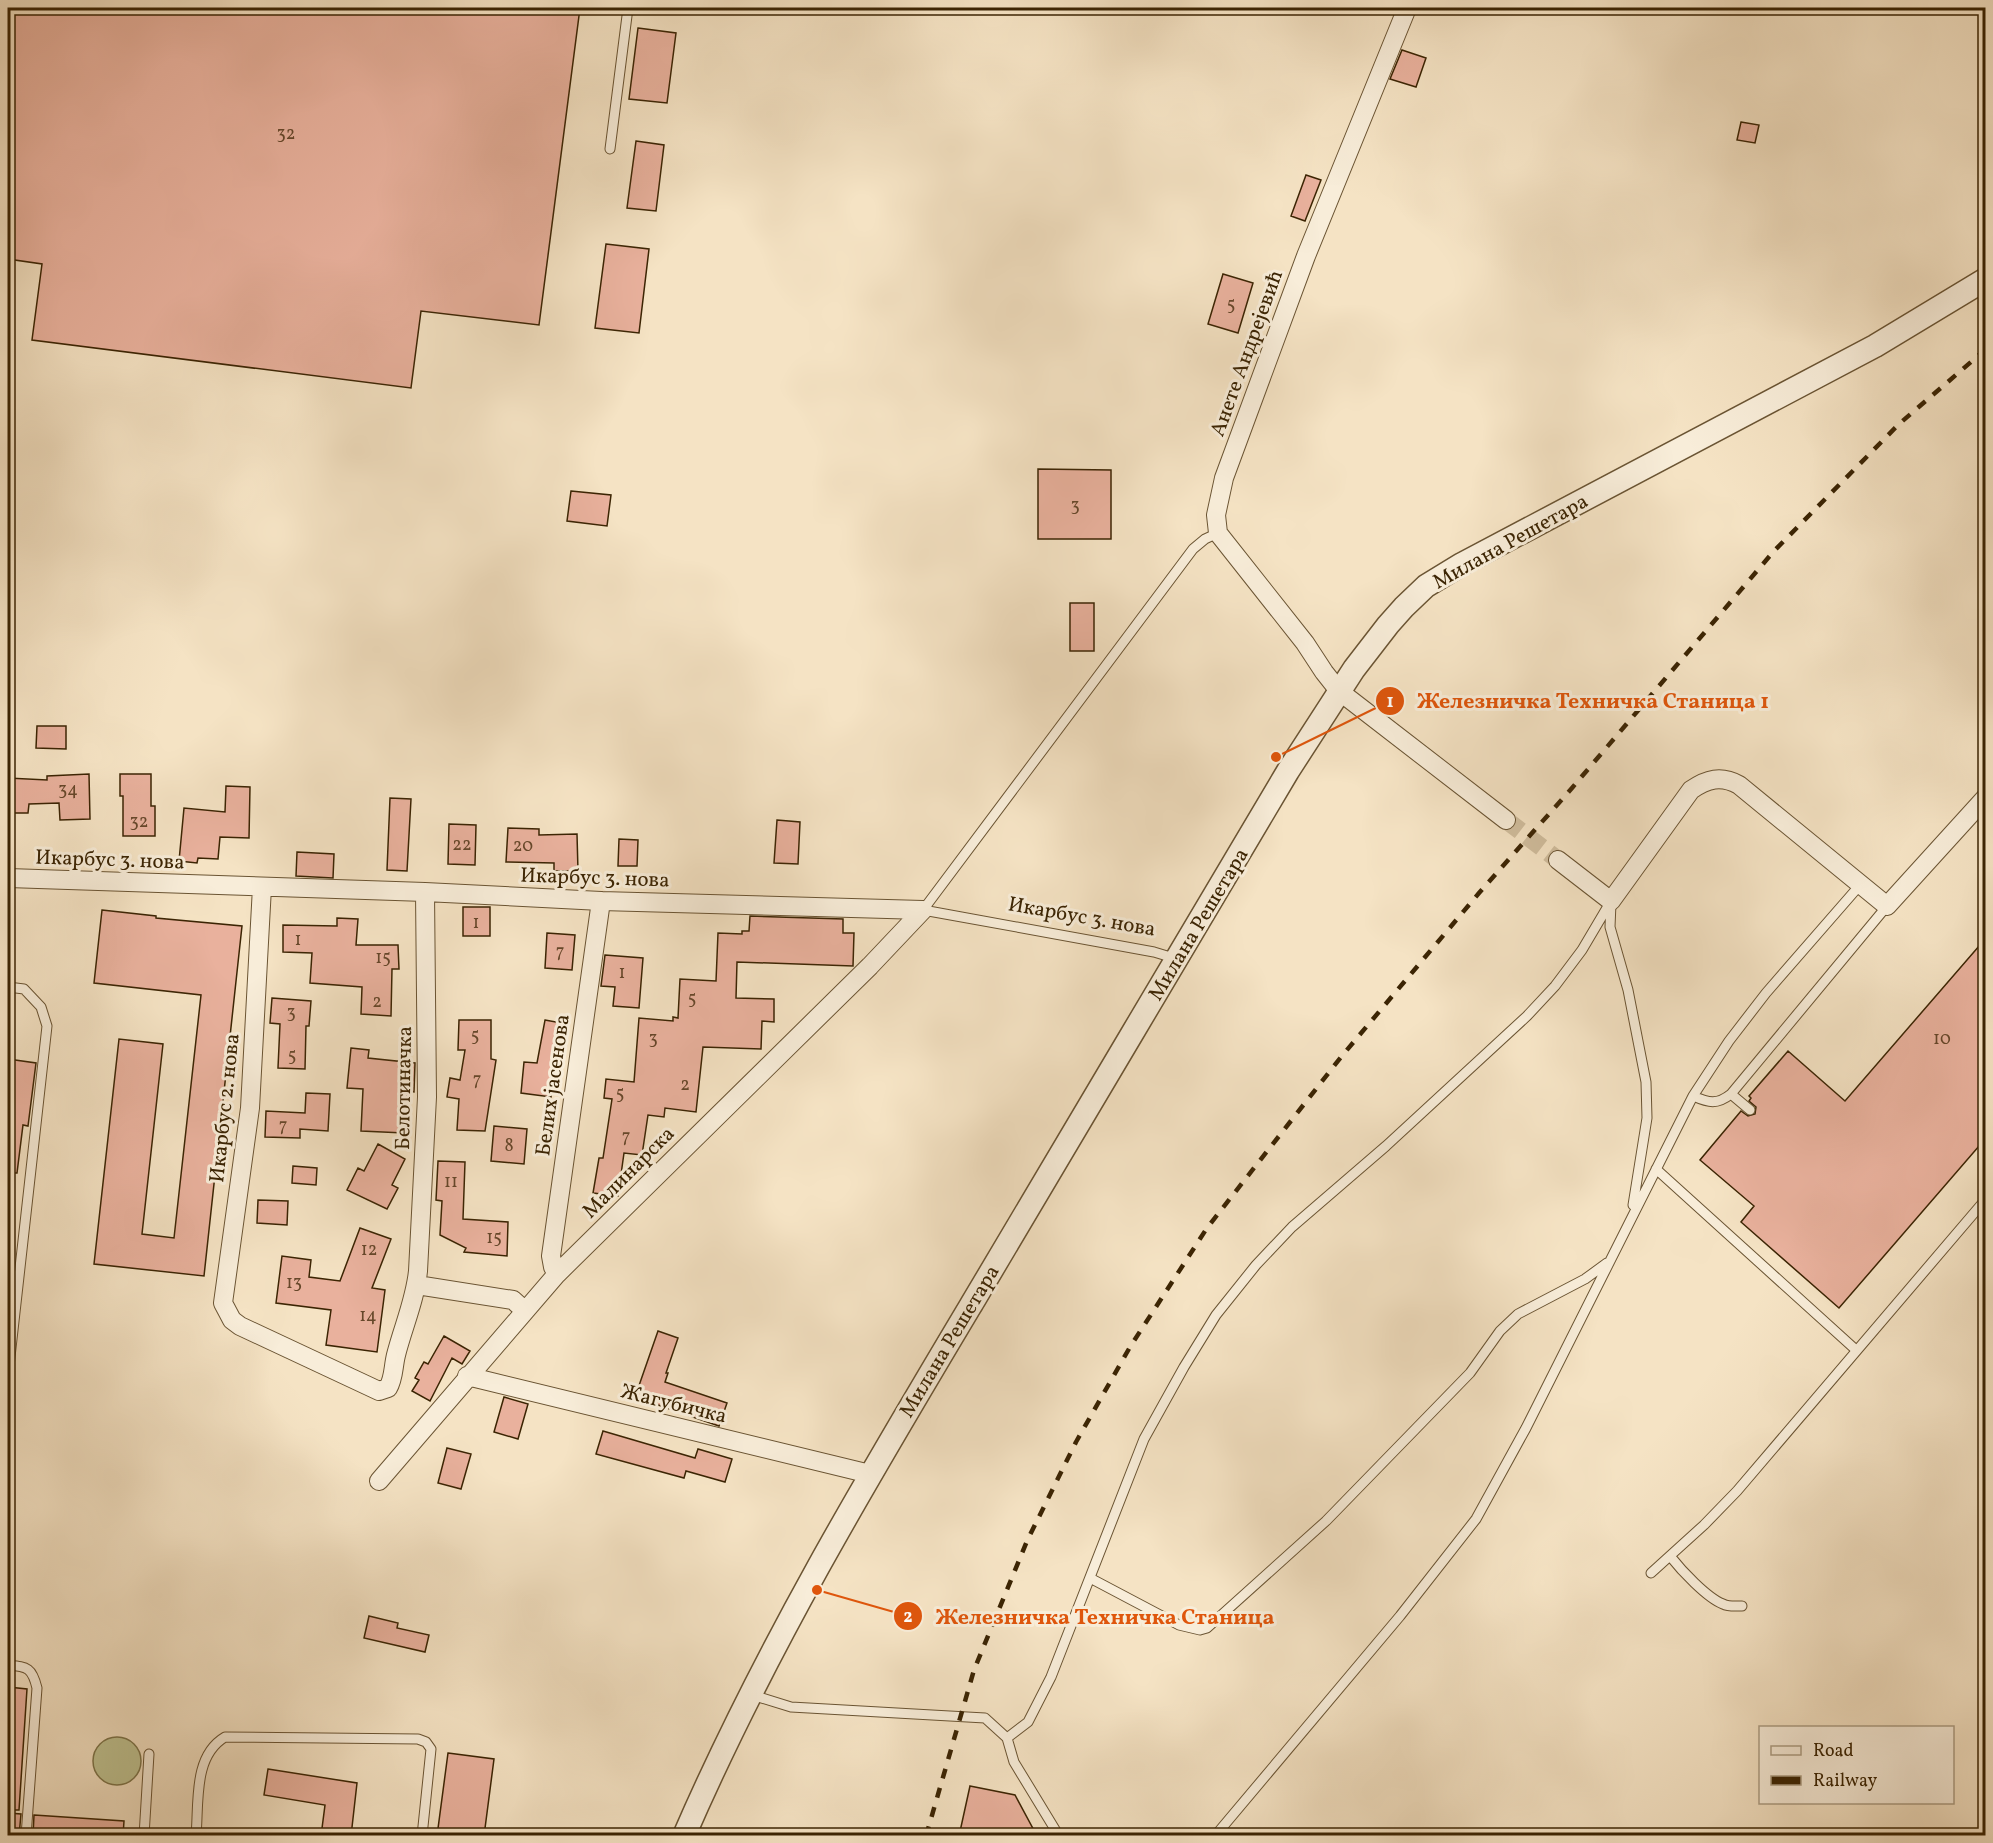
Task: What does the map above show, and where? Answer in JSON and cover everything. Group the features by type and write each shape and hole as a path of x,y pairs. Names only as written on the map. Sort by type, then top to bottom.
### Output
{"street":[{"name":"Анете Андрејевић","path":"1218,533 1216,515 1228,468 1306,256 1407,8"},
{"name":"Милана Решетара","path":"684,1836 719,1755 870,1474 1288,771 1339,691 1388,625 1426,586 1462,564 1875,346 1986,279"},
{"path":"1218,533 1305,643 1339,691 1506,820"},
{"path":"1558,861 1611,901 1691,790 1700,783 1715,779 1731,781 1739,785 1887,906 1986,797"},
{"name":"Икарбус 3. нова","path":"8,878 425,892 601,901 923,910"},
{"name":"Икарбус 2. нова","path":"262,887 250,1108 223,1293 227,1312 240,1326 379,1391 388,1388"},
{"name":"Белотиначка","path":"388,1388 417,1285 428,1097 425,892"},
{"name":"Белих јасенова","path":"557,1274 551,1256 601,901"},
{"name":"Малинарска","path":"379,1481 557,1274 862,974 923,910"},
{"path":"417,1285 513,1300 524,1310"},
{"name":"Жагубичка","path":"467,1376 870,1474"}],"lane":[{"path":"610,149 628,8"},
{"path":"923,910 1193,549 1205,539 1218,533"},
{"path":"1215,1836 1400,1617 1476,1519 1526,1428 1693,1096 1729,1041 1760,1001 1860,885"},
{"path":"1611,901 1610,927 1628,990 1646,1082 1647,1118 1631,1217"},
{"path":"1007,1738 1028,1722 1051,1677 1144,1438 1216,1315 1256,1265 1292,1227 1386,1146 1527,1016 1555,986 1582,950 1611,901"},
{"path":"1693,1096 1712,1103 1723,1100 1731,1094 1887,906"},
{"name":"Икарбус 3. нова","path":"923,910 1167,954 1177,959"},
{"path":"8,987 24,989 40,1007 47,1026 8,1375"},
{"path":"1731,1094 1750,1110"},
{"path":"1656,1169 1856,1350"},
{"path":"1651,1573 1737,1491 1986,1199"},
{"path":"1090,1578 1179,1625 1200,1630 1207,1628 1326,1521 1470,1373 1500,1331 1518,1314 1585,1279 1608,1262"},
{"path":"1670,1556 1682,1572 1720,1603 1742,1606"},
{"path":"8,1665 24,1666 29,1669 34,1676 37,1688 26,1836"},
{"path":"750,1695 791,1707 985,1718 1007,1738 1014,1762 1059,1836"},
{"path":"196,1836 201,1768 215,1743 225,1737 418,1739 426,1742 431,1749 422,1836"},
{"path":"144,1836 149,1754"}],"green space":[{"path":"112,1737 122,1737 134,1744 141,1756 141,1766 134,1778 122,1785 112,1785 97,1774 93,1766 93,1756 104,1741"}],"building":[{"path":"8,8 580,8 539,325 421,311 411,388 32,340 42,264 8,259"},
{"path":"638,28 676,33 667,103 629,99"},
{"path":"1402,50 1426,58 1416,87 1390,79"},
{"path":"1741,122 1759,125 1755,143 1737,140"},
{"path":"636,141 664,145 656,211 627,208"},
{"path":"1306,175 1321,180 1305,221 1291,216"},
{"path":"606,244 649,249 639,333 595,328"},
{"path":"1223,274 1253,283 1238,333 1208,324"},
{"path":"1038,469 1111,470 1111,539 1038,539"},
{"path":"571,491 611,495 607,526 567,521"},
{"path":"1070,603 1094,603 1094,651 1070,651"},
{"path":"37,726 66,726 66,749 36,748"},
{"path":"89,774 90,819 60,820 59,803 29,804 28,813 8,813 8,778 47,780 47,776"},
{"path":"120,774 151,774 151,806 155,806 155,836 123,836 123,796 120,796"},
{"path":"226,786 250,787 249,838 220,837 218,859 198,858 197,863 179,861 184,808 225,812"},
{"path":"390,798 411,799 407,871 387,870"},
{"path":"777,820 800,822 798,864 774,863"},
{"path":"449,824 476,825 475,865 448,864"},
{"path":"508,828 539,829 539,835 577,834 578,871 554,871 554,863 506,862"},
{"path":"619,839 638,840 637,866 618,866"},
{"path":"297,852 334,854 333,878 296,876"},
{"path":"463,907 490,907 490,936 463,936"},
{"path":"102,910 156,916 156,918 242,926 204,1276 94,1264 119,1039 163,1044 142,1234 174,1238 201,995 94,983"},
{"path":"750,916 843,919 843,933 854,933 853,966 737,962 736,998 774,999 774,1022 762,1021 761,1049 703,1047 696,1112 665,1108 664,1117 648,1115 642,1155 624,1153 618,1196 593,1193 599,1158 603,1158 612,1099 604,1098 606,1079 634,1082 639,1018 673,1021 673,1017 678,1018 680,979 716,981 718,933 742,934 742,931 749,931"},
{"path":"337,918 358,919 356,945 398,945 399,969 392,969 391,1016 361,1014 362,987 310,983 312,953 283,952 283,925 337,926"},
{"path":"547,933 575,935 572,970 545,968"},
{"path":"1986,938 1986,1138 1839,1308 1741,1222 1754,1206 1700,1160 1741,1111 1748,1116 1755,1114 1756,1107 1749,1101 1751,1098 1749,1096 1788,1051 1845,1101"},
{"path":"605,955 643,958 639,1008 613,1006 615,987 601,986"},
{"path":"272,998 311,1001 309,1026 306,1026 305,1069 278,1068 280,1024 270,1023"},
{"path":"459,1020 491,1020 491,1059 496,1060 485,1131 457,1130 459,1099 447,1097 450,1078 460,1080 465,1050 458,1050"},
{"path":"545,1020 567,1024 562,1052 555,1051 551,1097 521,1093 524,1062 537,1063"},
{"path":"351,1048 369,1050 368,1058 415,1063 414,1092 406,1091 404,1133 361,1131 363,1089 347,1088"},
{"path":"8,1059 36,1063 28,1126 23,1125 17,1173 8,1173"},
{"path":"306,1093 330,1094 328,1131 300,1129 300,1138 265,1137 266,1111 305,1113"},
{"path":"494,1126 527,1129 524,1164 491,1161"},
{"path":"378,1144 405,1159 392,1185 398,1188 387,1209 347,1190 358,1168 364,1171"},
{"path":"438,1161 465,1162 463,1219 508,1222 507,1256 464,1252 466,1248 440,1235 442,1201 436,1200"},
{"path":"293,1166 317,1168 316,1185 292,1183"},
{"path":"258,1200 288,1201 287,1225 257,1223"},
{"path":"360,1228 391,1239 372,1288 385,1290 377,1352 326,1345 331,1310 276,1303 282,1256 311,1260 309,1277 340,1281"},
{"path":"658,1331 678,1338 665,1382 727,1403 719,1426 635,1397"},
{"path":"444,1336 470,1351 462,1364 452,1358 430,1401 412,1391 419,1380 415,1378 424,1362 428,1364"},
{"path":"504,1397 528,1404 518,1439 494,1432"},
{"path":"603,1431 695,1458 698,1449 732,1459 725,1482 686,1471 684,1478 596,1454"},
{"path":"447,1448 471,1454 461,1489 438,1483"},
{"path":"369,1616 398,1623 397,1628 429,1635 425,1652 364,1638"},
{"path":"8,1687 27,1689 19,1810 8,1810"},
{"path":"448,1753 494,1759 484,1836 437,1836"},
{"path":"268,1769 357,1783 351,1836 321,1836 325,1805 264,1795"},
{"path":"970,1786 1015,1795 1037,1836 959,1836"},
{"path":"8,1813 21,1814 19,1836 8,1836"},
{"path":"34,1815 124,1821 123,1836 33,1836"}],"tunnel":[{"path":"1506,820 1558,860"}],"railway":[{"path":"926,1836 974,1670 1027,1541 1076,1442 1130,1347 1207,1228 1341,1057 1774,551 1899,424 1986,349"}],"place":[{"name":"Железничка Техничка Станица 1","path":"1276,757"},
{"name":"Железничка Техничка Станица","path":"817,1590"}]}
